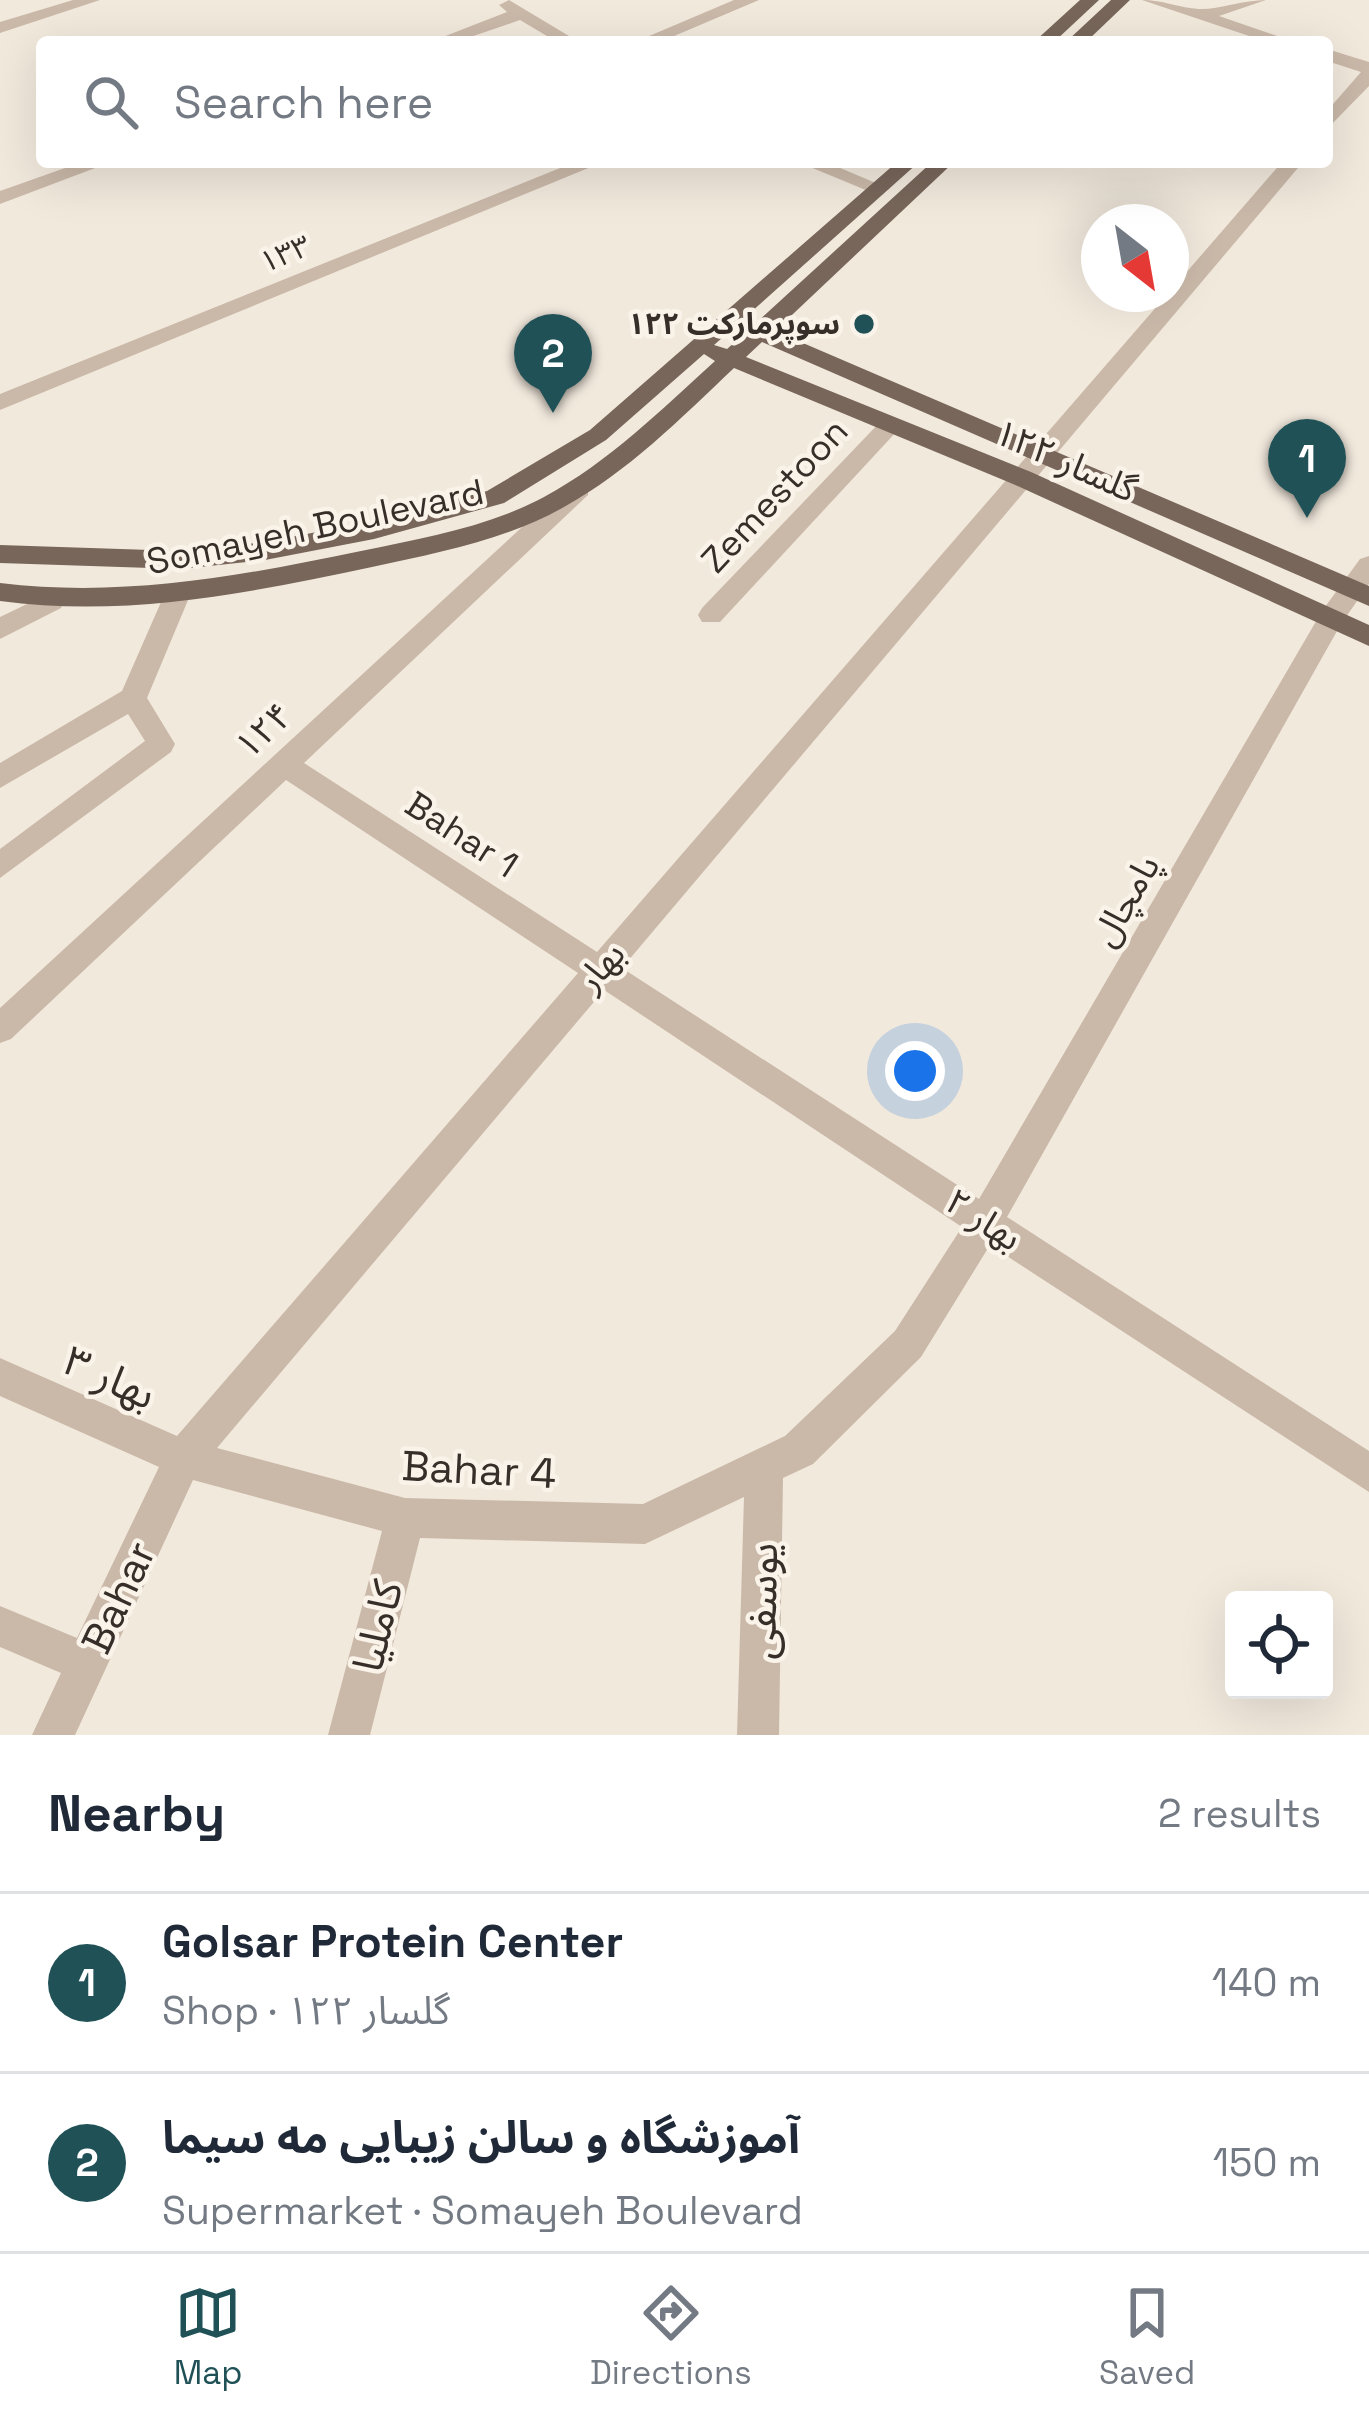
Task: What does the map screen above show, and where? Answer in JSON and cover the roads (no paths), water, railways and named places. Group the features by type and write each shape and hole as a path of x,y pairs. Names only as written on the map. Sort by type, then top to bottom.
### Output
{"main road":[{"path":"1050,36 1090,0"},
{"path":"1081,36 1120,0"},
{"name":"Somayeh Boulevard","path":"0,554 181,560 244,553 374,530 495,497 598,435 903,168"},
{"name":"Somayeh Boulevard","path":"0,592 52,601 137,600 388,554 508,523 579,489 633,449 938,168"},
{"name":"گلسار ۱۲۲","path":"729,320 1361,594"},
{"name":"گلسار ۱۲۲","path":"700,346 1022,478 1369,636"}],"street":[{"path":"0,28 91,0"},
{"path":"500,0 560,36"},
{"path":"659,36 750,0"},
{"path":"1151,0 1267,36"},
{"path":"1201,15 1257,0"},
{"path":"457,36 522,13"},
{"path":"1333,57 1369,71 1333,116"},
{"path":"0,198 84,168"},
{"name":"۱۳۳","path":"0,403 577,168"},
{"path":"824,168 880,189"},
{"name":"بهار","path":"183,1459 598,968 1288,168"},
{"name":"Zemestoon","path":"711,615 890,425"},
{"name":"۱۲۴","path":"0,1029 579,489"},
{"name":"پامچال","path":"764,1467 800,1450 908,1344 986,1220 1331,618 1361,594 1369,565"},
{"path":"0,777 134,698 178,593"},
{"path":"0,629 52,601"},
{"path":"0,866 161,744 134,698"},
{"name":"Bahar 1","path":"284,764 598,968"},
{"name":"بهار ۲","path":"598,968 1369,1473"},
{"name":"بهار ۳","path":"0,1377 183,1459"},
{"name":"Bahar 4","path":"183,1459 405,1518 644,1524 764,1467"},
{"name":"Bahar","path":"53,1735 183,1459"},
{"name":"یوسفی","path":"758,1735 764,1467"},
{"name":"کاملیا","path":"349,1735 405,1518"},
{"path":"0,1626 87,1663"}],"place":[{"name":"سوپرمارکت ۱۲۲","path":"864,324"},
{"name":"آموزشگاه و سالن زیبایی مه سیما","path":"553,413"},
{"name":"Golsar Protein Center","path":"1307,518"}]}
